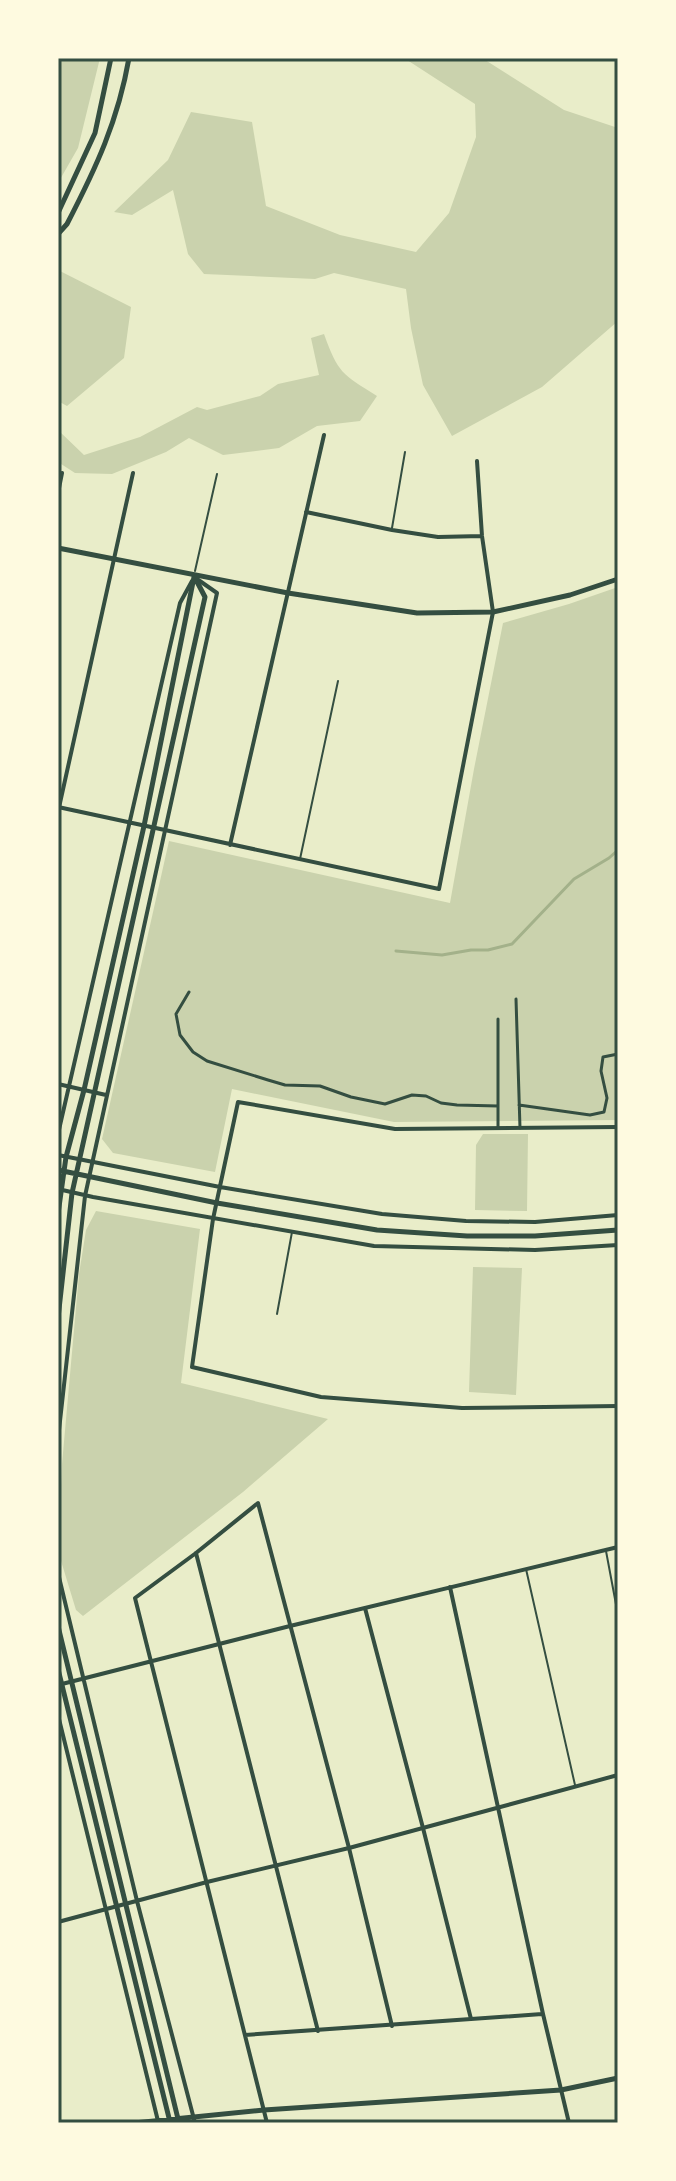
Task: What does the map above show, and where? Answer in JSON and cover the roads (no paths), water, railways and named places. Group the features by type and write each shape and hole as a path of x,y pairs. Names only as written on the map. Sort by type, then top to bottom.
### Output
{"street":[{"path":"58,213 95,133 111,58"},
{"path":"58,234 67,224 110,134 129,58"},
{"path":"230,845 324,435"},
{"path":"133,473 58,809 439,889 493,612 482,536 477,461"},
{"path":"58,493 62,473"},
{"path":"306,512 438,537 482,536"},
{"path":"58,548 194,576 417,613 493,612 570,595 618,579"},
{"path":"58,1134 180,603 194,576"},
{"path":"58,1214 61,1170 84,1090 144,826 194,576"},
{"path":"58,1318 72,1193 205,597 194,576"},
{"path":"58,1439 91,1162 217,593 194,576"},
{"path":"189,992 176,1014 180,1035 193,1052 207,1061 285,1085 320,1086 385,1104 412,1095 426,1096 441,1103 498,1106"},
{"path":"516,999 520,1128"},
{"path":"498,1019 498,1128"},
{"path":"519,1105 590,1115 604,1112 607,1098 601,1071 603,1057 618,1054"},
{"path":"58,1084 106,1095"},
{"path":"618,1127 395,1129 238,1102 213,1219 192,1367 321,1397 462,1408 618,1406"},
{"path":"58,1155 220,1187 382,1214 466,1221 535,1222 618,1215"},
{"path":"61,1170 217,1203 377,1230 467,1236 535,1236 618,1230"},
{"path":"59,1189 374,1246 535,1250 618,1245"},
{"path":"267,2123 135,1598 258,1503 349,1848 392,2026"},
{"path":"60,1684 618,1547"},
{"path":"196,1553 318,2031"},
{"path":"58,1573 137,1901 195,2120"},
{"path":"450,1587 569,2123"},
{"path":"365,1608 471,2019"},
{"path":"58,1626 179,2121"},
{"path":"58,1669 170,2121"},
{"path":"58,1715 159,2122"},
{"path":"58,1922 618,1775"},
{"path":"245,2035 543,2014"},
{"path":"134,2123 195,2120 264,2110 561,2090 618,2078"}],"lane":[{"path":"392,530 405,452"},
{"path":"194,576 217,474"},
{"path":"300,859 338,681"},
{"path":"277,1314 292,1232"},
{"path":"606,1550 618,1615"},
{"path":"526,1569 575,1786"}],"waterway":[{"path":"396,951 442,955 512,944 574,879 618,850"}]}
